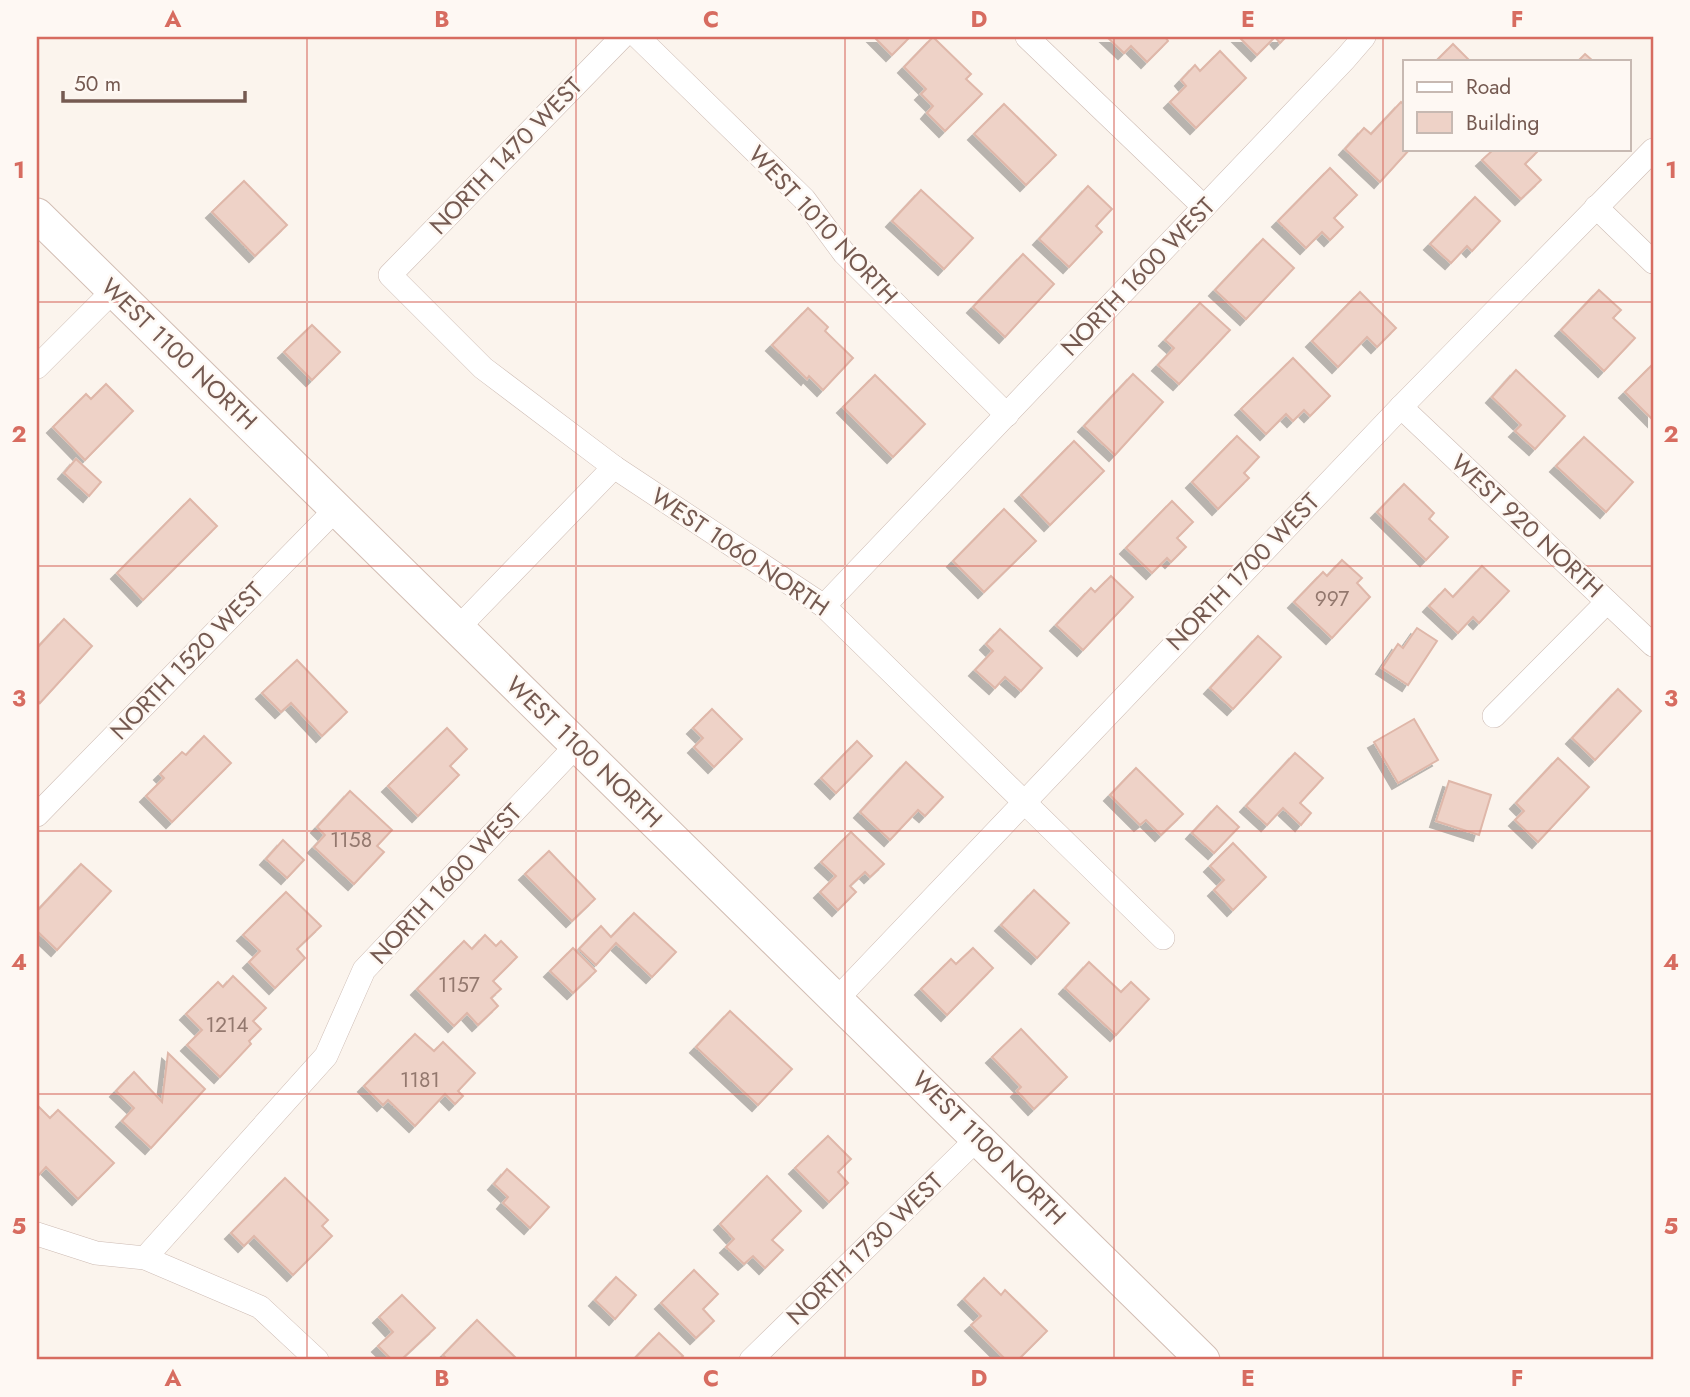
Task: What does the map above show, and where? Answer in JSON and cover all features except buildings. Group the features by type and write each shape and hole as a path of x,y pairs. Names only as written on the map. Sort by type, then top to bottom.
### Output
{"main road":[{"name":"WEST 1100 NORTH","path":"37,215 1203,1360"}],"street":[{"name":"NORTH 1470 WEST","path":"390,275 622,37"},
{"name":"WEST 1010 NORTH","path":"638,37 804,199 844,253 1007,415"},
{"path":"1027,37 1205,207"},
{"name":"NORTH 1600 WEST","path":"824,606 1364,37"},
{"name":"NORTH 1700 WEST","path":"837,999 1401,407 1653,150"},
{"path":"1596,207 1653,262"},
{"name":"WEST 1060 NORTH","path":"390,275 483,368 614,467 824,606 1163,938"},
{"path":"37,367 114,290"},
{"name":"WEST 920 NORTH","path":"1401,407 1653,645"},
{"path":"458,628 614,467"},
{"name":"NORTH 1520 WEST","path":"37,815 337,508"},
{"path":"1494,716 1607,602"},
{"name":"NORTH 1600 WEST","path":"145,1258 326,1056 364,970 576,746"},
{"name":"NORTH 1730 WEST","path":"751,1360 978,1138"},
{"path":"37,1234 96,1252 145,1258 260,1307 317,1360"}]}
